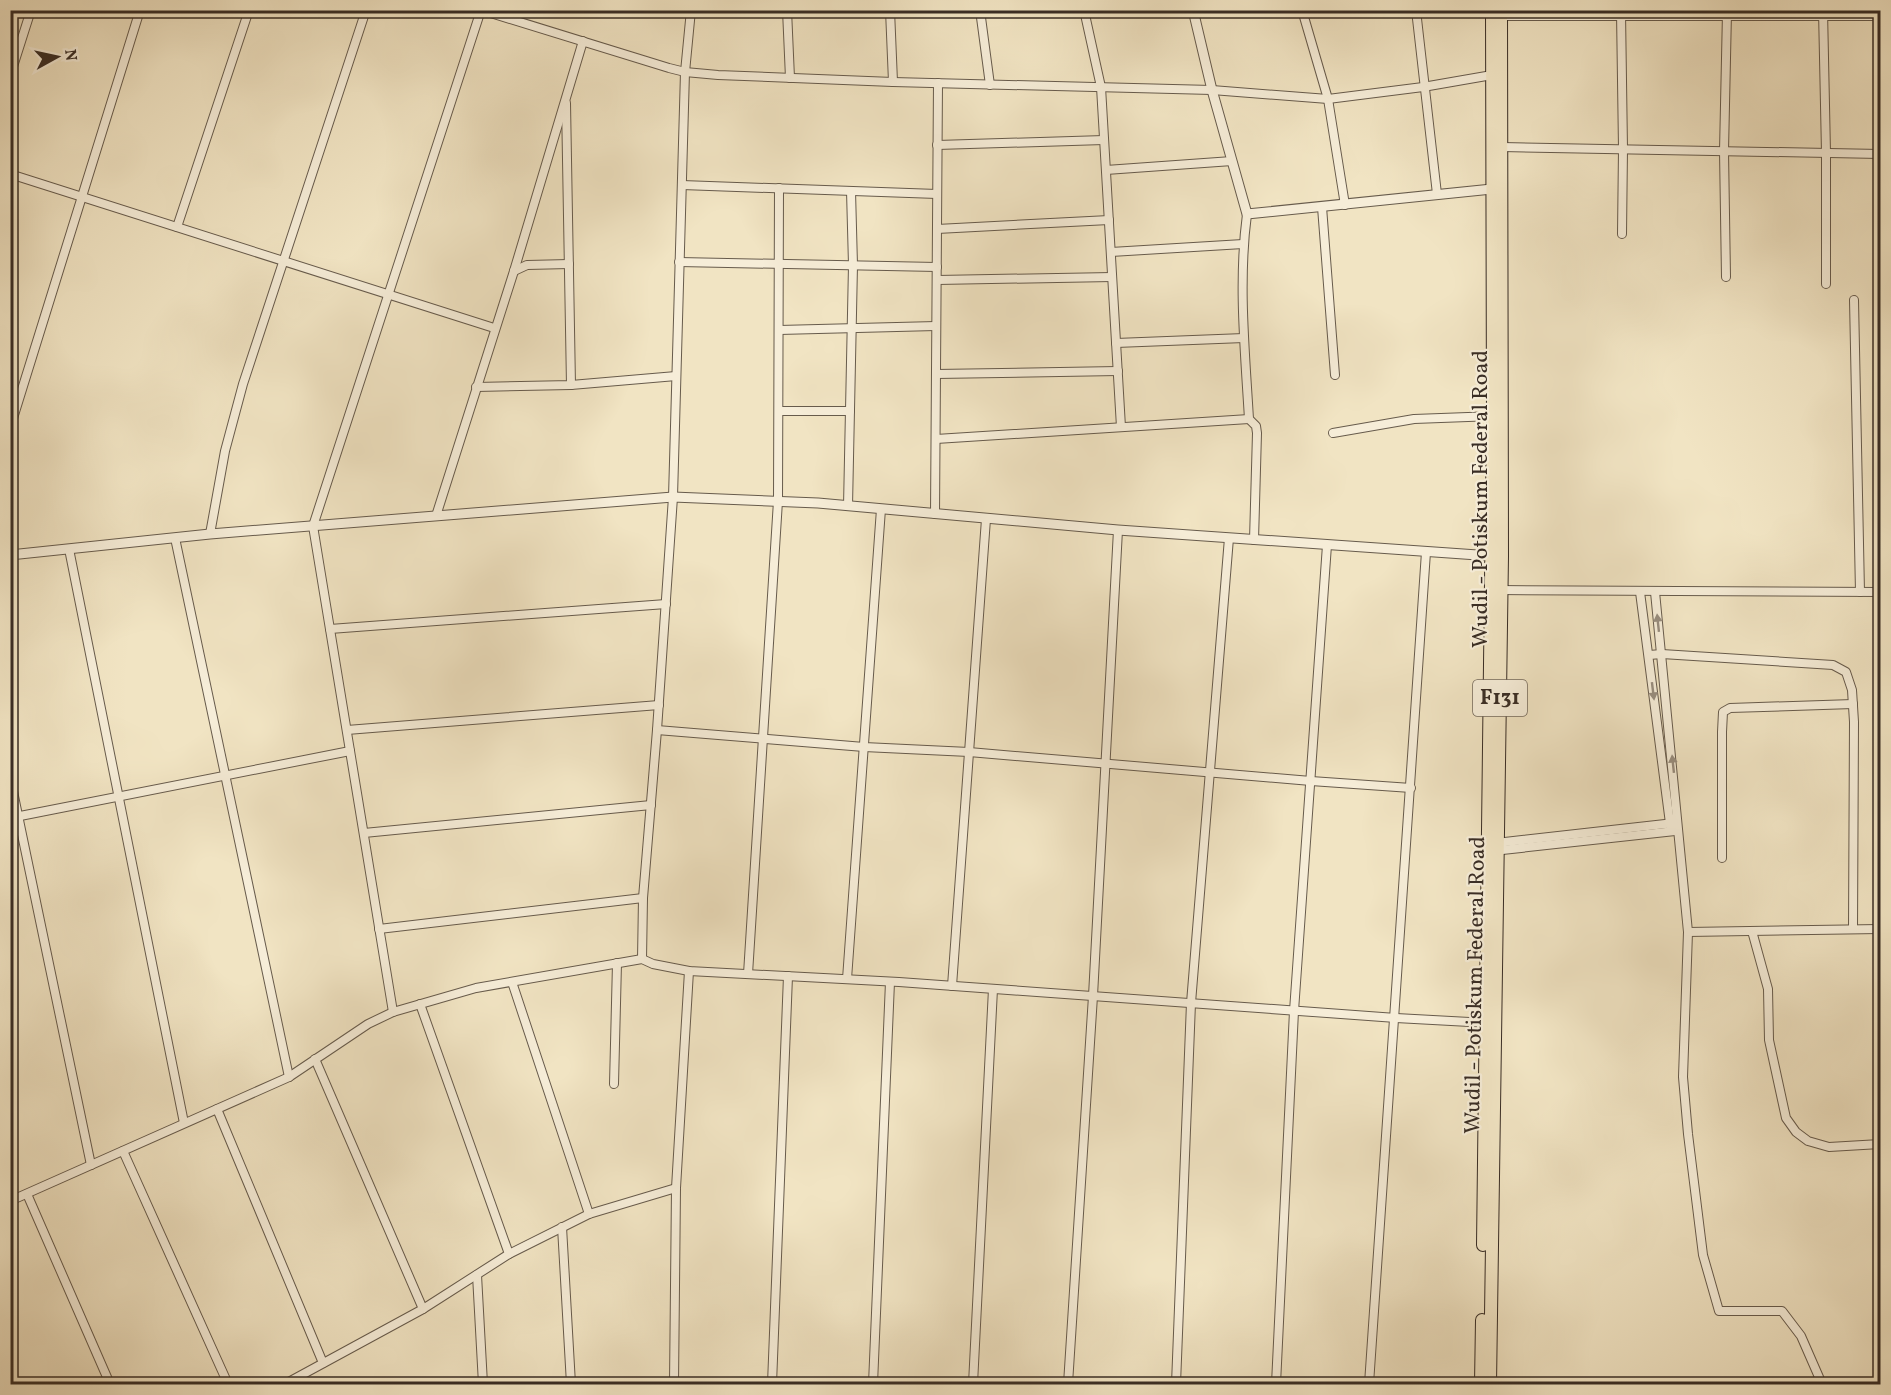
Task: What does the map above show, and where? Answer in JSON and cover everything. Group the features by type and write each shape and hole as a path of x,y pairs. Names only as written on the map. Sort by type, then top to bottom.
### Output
{"main road":[{"name":"Wudil - Potiskum Federal Road","path":"1496,590 1492,556 1498,416 1492,189 1492,75 1498,12"},
{"name":"Wudil - Potiskum Federal Road","path":"1481,1384 1494,847 1502,147 1498,12"},
{"name":"Wudil - Potiskum Federal Road","path":"1490,1023 1490,1384"}],"street":[{"path":"10,76 31,10"},
{"path":"10,428 140,10"},
{"path":"177,227 249,10"},
{"path":"210,534 225,451 243,384 366,10"},
{"path":"393,1012 313,526 481,10 686,72 893,82 1212,90 1328,99 1424,87 1492,75"},
{"path":"642,959 643,898 673,497 679,262 690,10"},
{"path":"787,10 790,78"},
{"path":"890,10 893,82"},
{"path":"980,10 990,85"},
{"path":"1084,10 1101,87 1121,428"},
{"path":"1192,10 1247,214 1243,244 1244,338 1249,419 1256,426 1257,433 1254,540"},
{"path":"1302,10 1328,99 1345,205"},
{"path":"1416,10 1437,194"},
{"path":"1498,12 1823,13 1881,16"},
{"path":"1621,13 1622,234"},
{"path":"1726,277 1724,151 1727,13"},
{"path":"1823,13 1826,284"},
{"path":"436,516 514,271 583,41"},
{"path":"935,514 938,83"},
{"path":"566,95 571,385"},
{"path":"937,145 1104,140"},
{"path":"1502,147 1881,154"},
{"path":"1106,170 1232,161"},
{"path":"10,174 494,328"},
{"path":"682,185 937,194"},
{"path":"748,974 778,501 779,189"},
{"path":"1247,214 1492,189"},
{"path":"848,506 853,265 851,191"},
{"path":"1322,207 1335,375"},
{"path":"937,229 1109,220"},
{"path":"1111,252 1243,244"},
{"path":"679,262 937,267"},
{"path":"514,271 527,265 569,264"},
{"path":"937,280 1112,277"},
{"path":"1854,300 1860,592"},
{"path":"779,330 936,326"},
{"path":"1116,343 1244,338"},
{"path":"936,374 1118,371"},
{"path":"476,387 571,385 676,376"},
{"path":"779,411 850,411"},
{"path":"1333,433 1414,419 1498,416"},
{"path":"936,439 1249,419"},
{"path":"10,555 210,534 673,497 848,506 1118,530 1492,556"},
{"path":"847,979 881,509"},
{"path":"952,986 986,519"},
{"path":"1068,1384 1093,996 1118,530"},
{"path":"175,538 289,1077"},
{"path":"1176,1384 1191,1003 1228,538"},
{"path":"1276,1384 1294,1011 1328,545"},
{"path":"69,549 184,1123"},
{"path":"1369,1384 1426,552"},
{"path":"1496,590 1881,592"},
{"path":"1640,592 1675,827 1688,932 1684,1089 1703,1255 1719,1311 1782,1311 1801,1335 1822,1384"},
{"path":"1655,592 1675,827"},
{"path":"330,629 666,604"},
{"path":"1649,656 1662,654 1833,665 1846,672 1852,690 1853,704 1853,929"},
{"path":"1722,858 1724,712 1730,708 1853,704"},
{"path":"347,730 659,705"},
{"path":"657,730 864,747 969,752 1311,782 1411,788"},
{"path":"14,817 350,751"},
{"path":"10,777 14,817 91,1165"},
{"path":"364,833 651,805"},
{"path":"1494,847 1675,827"},
{"path":"380,929 643,898"},
{"path":"1688,932 1881,929"},
{"path":"1752,931 1768,989 1769,1040 1786,1118 1796,1132 1808,1141 1829,1147 1881,1144"},
{"path":"10,1201 289,1077 368,1024 393,1012 476,988 642,959 653,964 689,971 847,979 1490,1023"},
{"path":"614,1084 617,963"},
{"path":"674,1384 676,1188 689,971"},
{"path":"772,1384 788,976"},
{"path":"512,982 589,1214"},
{"path":"873,1384 890,982"},
{"path":"973,1384 993,989"},
{"path":"420,1004 509,1254"},
{"path":"315,1059 423,1309"},
{"path":"217,1109 323,1363"},
{"path":"123,1150 228,1384"},
{"path":"285,1384 423,1309 509,1254 561,1227 589,1214 676,1188"},
{"path":"27,1194 110,1384"},
{"path":"561,1227 571,1384"},
{"path":"477,1275 483,1384"}]}
